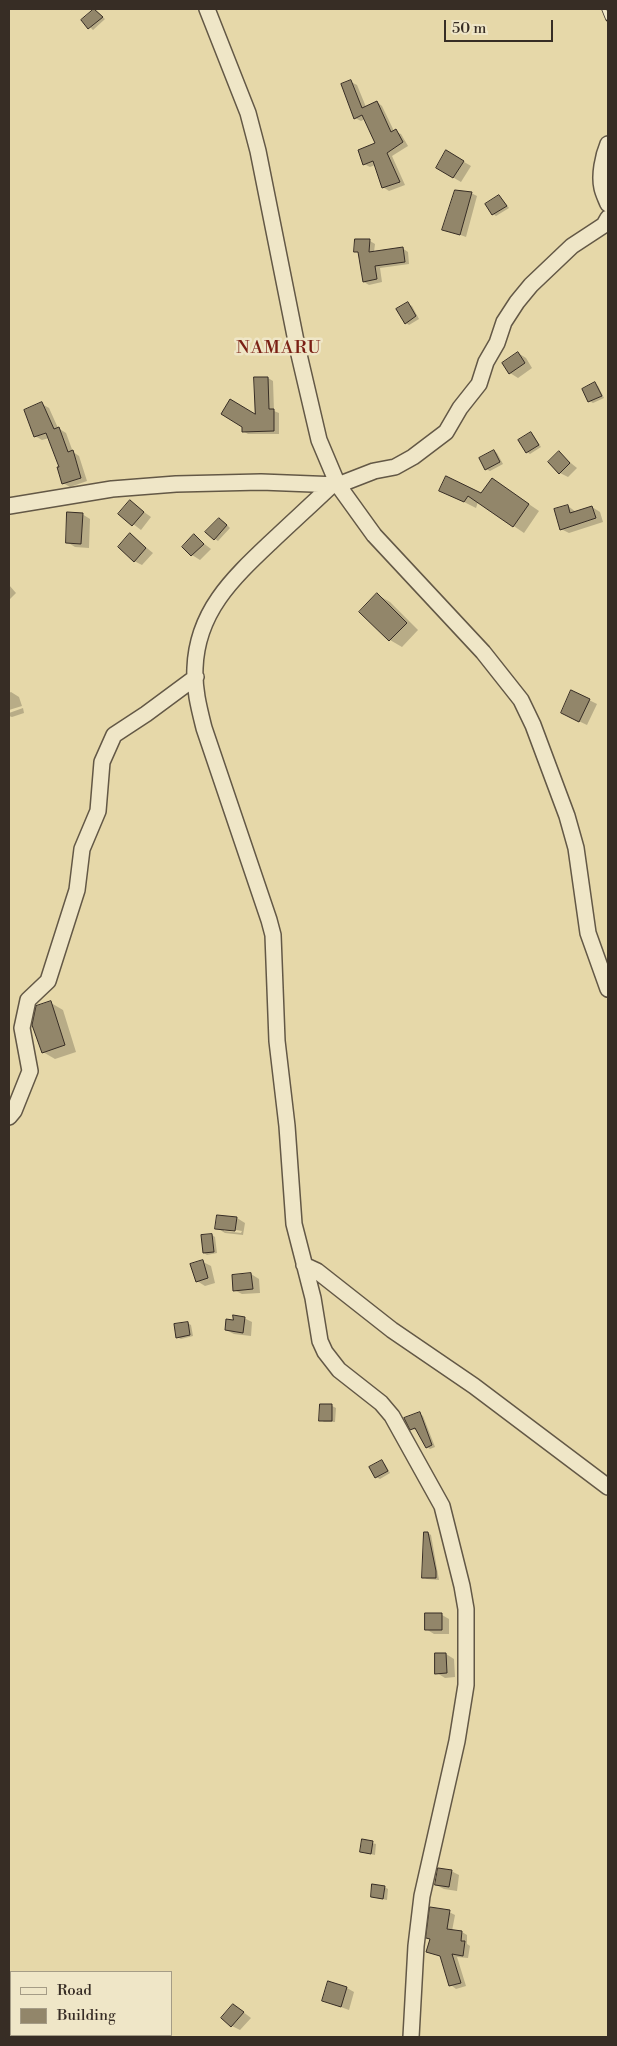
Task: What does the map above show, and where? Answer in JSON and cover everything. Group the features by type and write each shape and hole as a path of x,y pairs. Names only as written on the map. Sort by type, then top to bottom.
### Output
{"street":[{"path":"207,9 248,113 258,151 296,340 319,440 335,485 374,535 483,652 521,700 533,725 567,816 576,848 588,933 608,989"},
{"path":"608,144 605,151 601,179 602,190 608,204"},
{"path":"9,506 112,489 176,484 261,482 335,485 374,471 395,467 446,432 460,408 479,384 486,362 497,343 504,322 517,302 531,285 572,246 604,225 608,218"},
{"path":"335,485 248,564 224,589 210,610 200,636 195,667 197,697 204,728 270,920 273,935 277,1040 287,1126 294,1224 313,1298 316,1326 325,1352 339,1370 380,1403 392,1416 442,1506 466,1609 466,1685 457,1741 422,1896 416,1946 410,2037"},
{"path":"9,1117 14,1111 30,1071 22,1028 28,1000 48,981 77,890 82,849 98,812 102,762 114,735 146,714 196,676"},
{"path":"304,1265 317,1271 392,1330 474,1386 608,1487"}],"building":[{"path":"94,9 103,17 88,29 81,20"},
{"path":"351,80 362,108 377,101 391,132 396,129 403,142 387,153 400,182 382,188 373,161 363,165 358,150 375,143 362,115 354,119 341,84"},
{"path":"446,150 464,161 453,178 436,168"},
{"path":"455,190 472,192 460,235 442,230"},
{"path":"499,195 507,206 492,215 485,204"},
{"path":"355,239 370,239 369,252 403,247 405,262 375,266 377,279 363,282 358,252 354,252"},
{"path":"408,302 416,316 405,324 396,309"},
{"path":"518,352 525,363 509,374 502,363"},
{"path":"254,377 268,377 269,409 274,409 274,431 242,432 242,427 221,414 230,399 255,414"},
{"path":"595,382 602,396 588,402 582,389"},
{"path":"42,402 54,429 59,427 68,452 73,450 81,478 62,484 57,467 59,467 46,433 34,437 24,410"},
{"path":"531,432 539,445 526,453 518,440"},
{"path":"494,450 500,462 485,470 479,458"},
{"path":"559,451 570,463 559,474 548,462"},
{"path":"446,476 481,493 492,478 529,504 513,527 468,496 464,502 439,491"},
{"path":"130,500 144,512 132,526 118,514"},
{"path":"568,505 570,513 592,506 596,518 560,530 554,509"},
{"path":"67,512 83,513 81,544 66,543"},
{"path":"219,518 227,525 214,540 205,532"},
{"path":"130,533 146,548 134,562 118,547"},
{"path":"194,534 204,544 191,556 182,547"},
{"path":"377,593 407,623 389,641 359,612"},
{"path":"571,690 590,699 579,722 561,713"},
{"path":"51,1001 65,1045 42,1053 32,1025 36,1006"},
{"path":"217,1215 237,1217 235,1231 215,1229"},
{"path":"212,1234 214,1252 203,1253 201,1235"},
{"path":"203,1260 208,1278 196,1282 190,1264"},
{"path":"251,1273 253,1289 233,1291 232,1275"},
{"path":"233,1315 245,1317 243,1333 225,1330 226,1319 233,1320"},
{"path":"188,1322 190,1335 176,1338 174,1324"},
{"path":"320,1404 332,1404 332,1421 319,1421"},
{"path":"420,1412 432,1445 426,1448 415,1428 410,1430 404,1418"},
{"path":"382,1460 388,1471 375,1478 369,1467"},
{"path":"424,1532 428,1532 436,1578 422,1578"},
{"path":"425,1613 442,1613 442,1630 425,1630"},
{"path":"435,1653 446,1653 447,1673 435,1674"},
{"path":"362,1839 373,1841 371,1854 360,1852"},
{"path":"438,1868 452,1870 449,1887 435,1885"},
{"path":"372,1884 385,1886 383,1899 371,1897"},
{"path":"430,1907 450,1910 447,1929 462,1931 461,1941 465,1941 463,1956 452,1954 461,1983 449,1986 440,1956 426,1952 430,1939 426,1938"},
{"path":"328,1981 347,1987 341,2007 322,2001"},
{"path":"233,2004 244,2012 231,2027 221,2018"}],"railway":[{"path":"604,9 608,19"}],"district":[{"name":"NAMARU","path":"279,349"}]}
